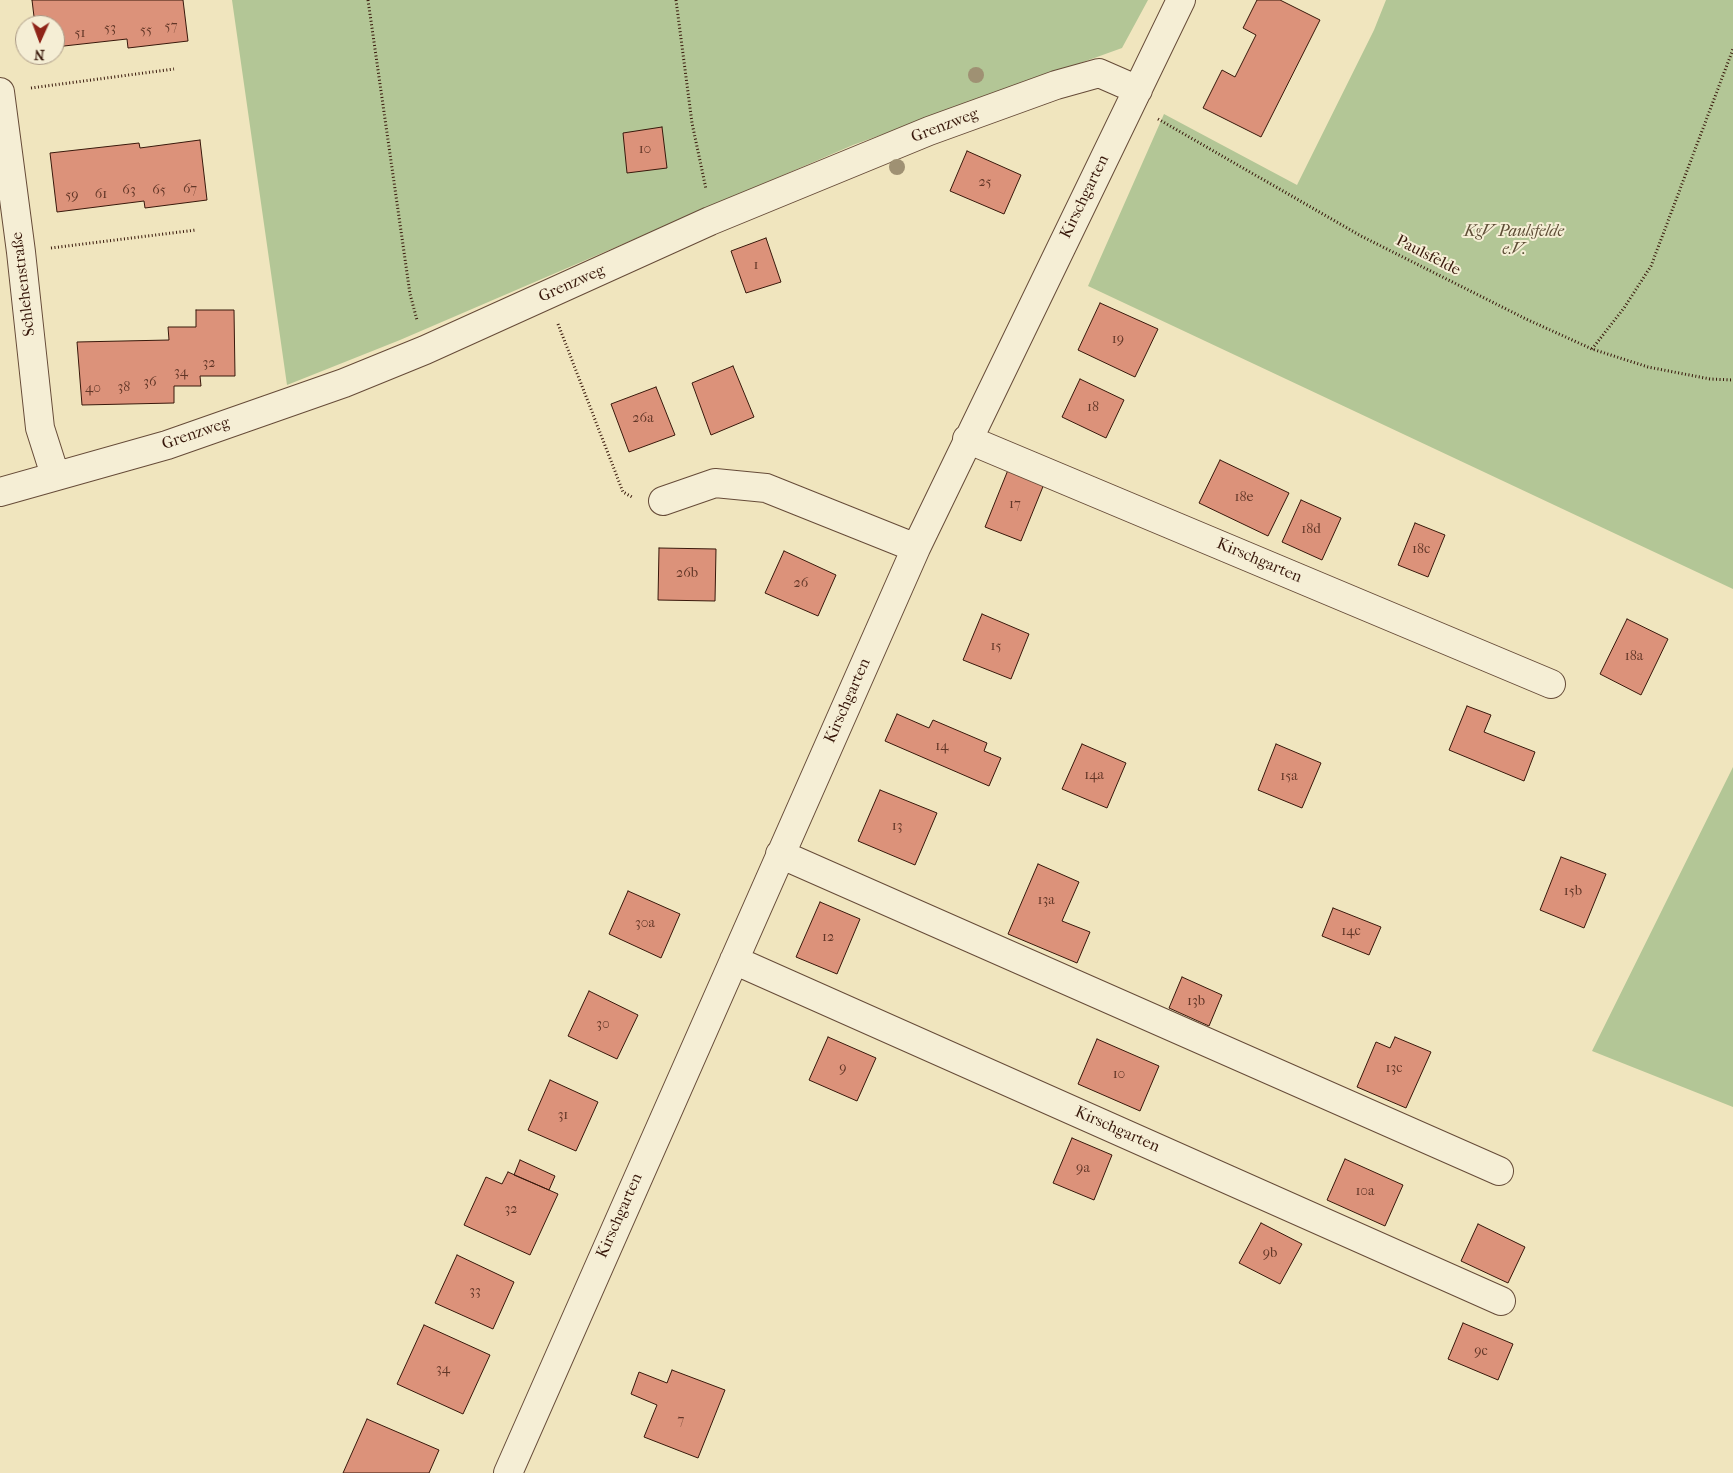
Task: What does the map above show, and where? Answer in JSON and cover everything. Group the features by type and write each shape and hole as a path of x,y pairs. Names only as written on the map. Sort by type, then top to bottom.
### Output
{"street":[{"name":"Kirschgarten","path":"508,1473 916,548 967,439 1181,0"},
{"name":"Grenzweg","path":"0,492 167,445 344,383 425,350 710,221 929,131 1056,85 1099,73 1134,97"},
{"name":"Schlehenstraße","path":"0,92 21,252 40,428 55,475"},
{"name":"Kirschgarten","path":"967,439 1551,684"},
{"path":"663,501 715,482 766,488 916,548"},
{"path":"780,854 1499,1171"},
{"name":"Kirschgarten","path":"734,960 1501,1301"}],"path":[{"path":"368,0 410,294 425,350"},
{"path":"676,0 692,123 710,221"},
{"path":"1592,349 1624,308 1650,266 1733,49"},
{"path":"29,88 174,69"},
{"name":"Paulsfelde","path":"1134,97 1362,236 1526,319 1592,349 1648,367 1710,379 1733,380"},
{"path":"21,252 196,230"},
{"path":"546,295 623,492 630,497 663,501"}],"green space":[{"path":"232,0 1148,0 1122,48 853,145 400,340 287,385"},
{"name":"KgV Paulsfelde e.V.","path":"1386,0 1733,0 1733,589 1088,286 1164,114 1297,185 1374,30"},
{"path":"1733,767 1733,1107 1592,1051"}],"building":[{"path":"32,0 183,0 188,41 128,48 127,39 65,46 65,15 34,15"},
{"path":"1257,0 1280,0 1320,20 1261,137 1203,108 1222,70 1235,77 1256,35 1243,28"},
{"path":"662,127 667,168 627,173 623,133"},
{"path":"200,140 207,200 145,208 144,201 57,212 50,153 139,143 140,148"},
{"path":"967,151 1021,175 1004,214 950,191"},
{"path":"766,238 781,282 746,293 731,251"},
{"path":"1100,303 1158,329 1135,377 1078,350"},
{"path":"196,310 234,310 235,376 200,376 201,386 174,386 174,403 82,405 77,342 169,340 168,327 196,327"},
{"path":"733,366 754,417 711,435 692,383"},
{"path":"1080,379 1124,400 1106,438 1062,417"},
{"path":"656,387 675,435 629,452 611,404"},
{"path":"1220,460 1289,493 1268,536 1199,503"},
{"path":"1008,470 1044,484 1021,541 985,527"},
{"path":"1301,500 1341,518 1322,560 1282,542"},
{"path":"1415,523 1445,535 1428,577 1398,565"},
{"path":"659,548 716,549 715,601 658,600"},
{"path":"784,551 836,575 818,616 765,593"},
{"path":"982,614 1029,634 1011,679 963,660"},
{"path":"1627,619 1668,639 1641,695 1600,674"},
{"path":"1467,706 1491,715 1484,732 1535,752 1524,781 1449,750"},
{"path":"897,714 929,728 933,720 987,743 984,751 1001,758 989,786 885,741"},
{"path":"1082,744 1126,763 1107,808 1062,789"},
{"path":"1276,744 1321,763 1302,808 1258,790"},
{"path":"880,790 937,813 915,865 858,841"},
{"path":"1561,857 1606,874 1584,928 1540,910"},
{"path":"1038,864 1079,882 1062,921 1090,932 1077,963 1008,934"},
{"path":"628,891 680,914 661,958 609,934"},
{"path":"820,902 860,919 837,974 796,957"},
{"path":"1333,908 1381,927 1369,955 1322,936"},
{"path":"1182,977 1222,995 1209,1026 1169,1008"},
{"path":"589,991 638,1015 617,1059 568,1036"},
{"path":"828,1037 876,1058 857,1101 809,1080"},
{"path":"1395,1037 1431,1052 1406,1108 1357,1087 1376,1042 1390,1048"},
{"path":"1097,1039 1159,1066 1140,1111 1078,1084"},
{"path":"550,1080 598,1102 576,1151 528,1130"},
{"path":"1072,1138 1112,1155 1094,1200 1053,1183"},
{"path":"1345,1159 1403,1185 1385,1226 1327,1200"},
{"path":"520,1160 555,1176 549,1190 514,1175"},
{"path":"508,1172 558,1194 530,1255 464,1225 486,1177 502,1184"},
{"path":"1261,1223 1302,1244 1280,1284 1239,1263"},
{"path":"1478,1224 1525,1247 1508,1283 1461,1261"},
{"path":"457,1255 514,1282 493,1329 435,1303"},
{"path":"1463,1323 1513,1344 1498,1380 1448,1359"},
{"path":"424,1325 490,1355 463,1414 397,1384"},
{"path":"672,1370 725,1390 698,1458 644,1437 657,1405 631,1394 639,1372 667,1383"},
{"path":"367,1419 439,1450 429,1473 343,1473"}]}
